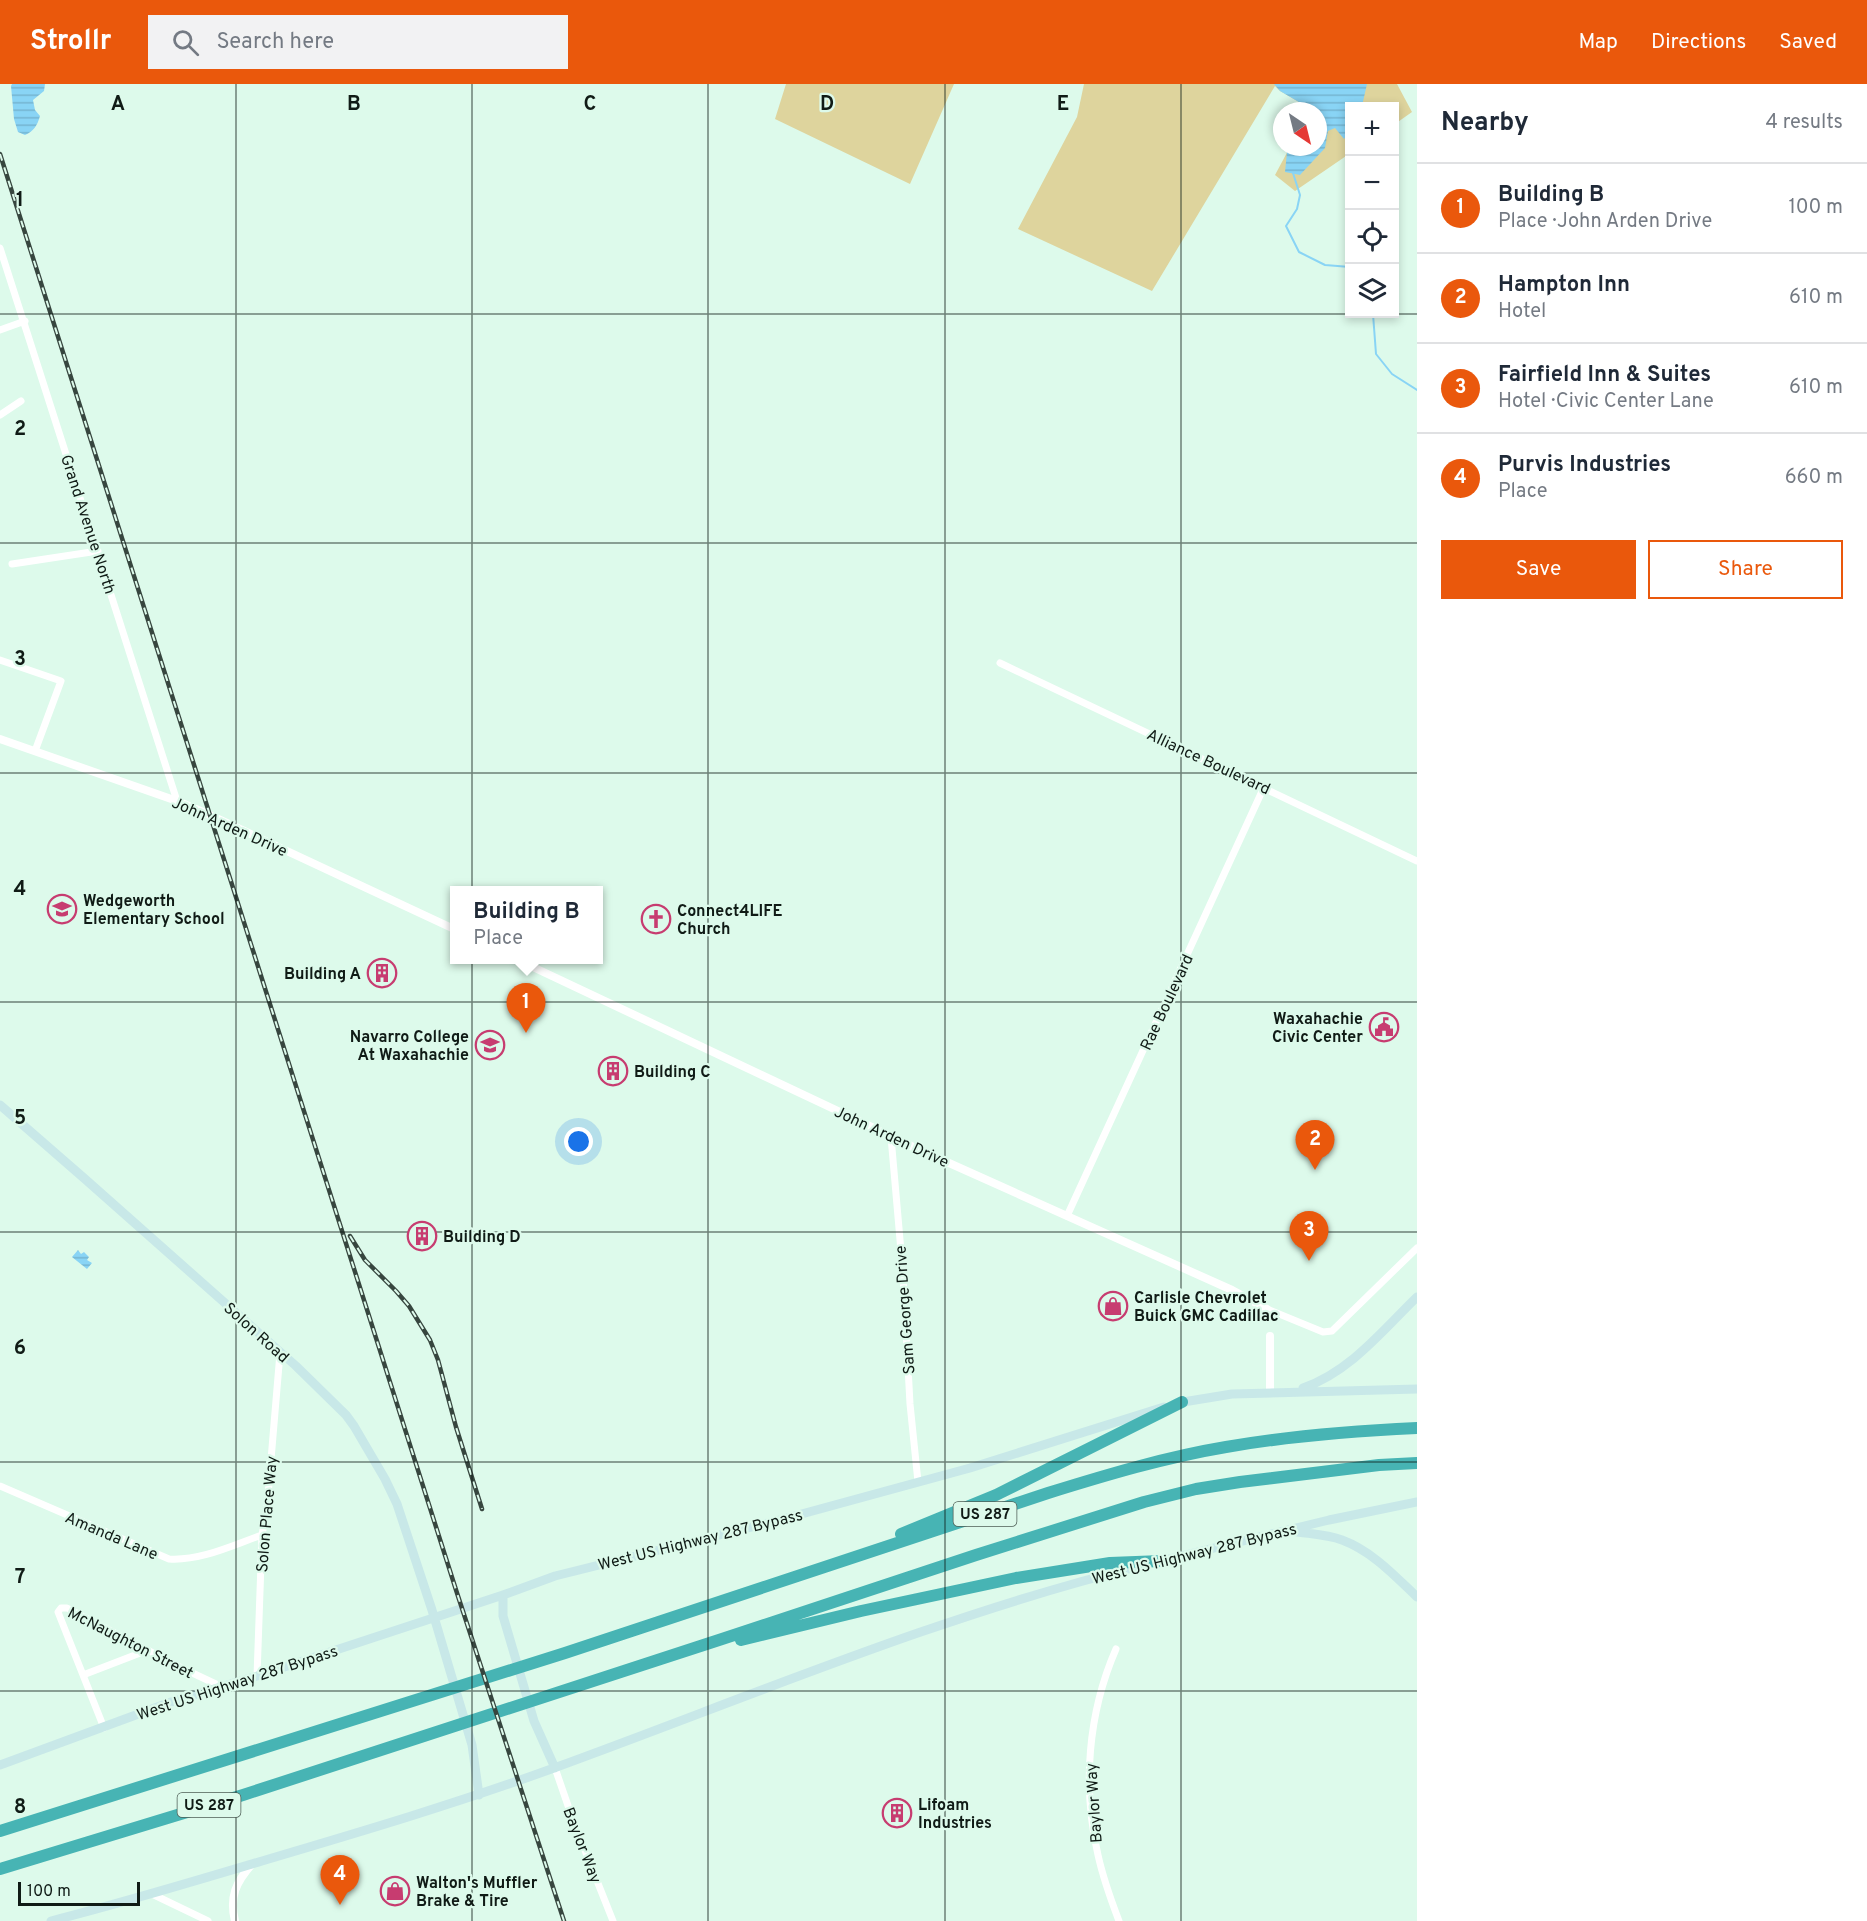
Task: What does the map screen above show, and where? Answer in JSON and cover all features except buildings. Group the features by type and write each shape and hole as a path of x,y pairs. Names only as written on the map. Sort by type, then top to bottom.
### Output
{"highway":[{"path":"796,1578 996,1495 1182,1402"},
{"name":"US 287","path":"0,1831 565,1653 1127,1469 1224,1447 1352,1431 1417,1428"},
{"name":"US 287","path":"0,1869 243,1795 1144,1502 1196,1489 1379,1465 1417,1463"},
{"path":"722,1639 746,1640 861,1611 1016,1578 1110,1563 1162,1561"}],"main road":[{"name":"Solon Road","path":"0,1106 86,1179 280,1353 346,1415 362,1437 397,1504 472,1745 479,1795"},
{"path":"1294,1391 1311,1386 1341,1369 1417,1296"},
{"name":"West US Highway 287 Bypass","path":"0,1765 220,1686 257,1676 555,1576 776,1521 991,1462 1168,1405 1232,1394 1417,1389"},
{"name":"West US Highway 287 Bypass","path":"51,1921 385,1826 479,1795 906,1637 1074,1583 1285,1531 1417,1502"},
{"path":"1285,1531 1328,1536 1352,1545 1374,1557 1417,1597"},
{"path":"503,1595 503,1616 531,1711 555,1768"}],"street":[{"name":"Grand Avenue North","path":"0,248 177,801"},
{"path":"0,330 25,321"},
{"path":"0,415 21,401"},
{"path":"12,564 98,551"},
{"path":"0,660 61,681 35,751"},
{"name":"Alliance Boulevard","path":"1000,663 1417,861"},
{"name":"John Arden Drive","path":"0,739 177,801 450,927"},
{"name":"Rae Boulevard","path":"1067,1216 1264,787"},
{"name":"John Arden Drive","path":"527,964 891,1137 1232,1290 1267,1309"},
{"name":"Sam George Drive","path":"891,1137 903,1274 910,1404 918,1482"},
{"path":"1267,1309 1323,1332 1332,1332 1417,1248"},
{"path":"1270,1336 1270,1392"},
{"name":"Solon Place Way","path":"257,1676 262,1535 267,1507 280,1353"},
{"name":"Amanda Lane","path":"0,1486 169,1559 184,1560 200,1556 262,1535"},
{"name":"McNaughton Street","path":"104,1728 58,1612 61,1608 67,1608 220,1686"},
{"name":"Baylor Way","path":"1116,1649 1101,1687 1093,1724 1089,1786 1091,1816 1098,1856 1119,1921"},
{"path":"83,1676 148,1650"},
{"name":"Baylor Way","path":"555,1768 613,1921"},
{"path":"235,1921 232,1910 235,1887 252,1864"},
{"path":"152,1894 208,1921"}],"shaded area":[{"path":"786,84 954,84 910,184 775,119"},
{"path":"1084,84 1397,84 1412,112 1399,121 1399,102 1345,102 1345,157 1295,191 1275,175 1285,156 1327,156 1327,102 1299,102 1275,86 1152,291 1018,229 1077,117"}],"water":[{"path":"12,84 45,84 44,91 33,100 35,110 40,116 38,123 25,135 18,132 14,119"},
{"path":"1274,84 1367,84 1363,102 1345,102 1344,139 1335,128 1328,131 1327,137 1327,102 1299,102 1280,91"},
{"path":"1287,156 1318,156 1300,175 1285,172"},
{"path":"78,1250 81,1254 84,1252 89,1257 87,1260 92,1263 87,1269 72,1257"}],"waterway":[{"path":"1293,173 1300,195 1297,209 1286,226 1299,252 1325,265 1345,267"},
{"path":"1373,318 1376,354 1392,374 1417,390"}],"railway":[{"path":"0,154 457,1593 564,1921"},
{"path":"350,1236 365,1260 409,1306 430,1340 482,1509"}],"place":[{"name":"Wedgeworth Elementary School","path":"62,909"},
{"name":"Connect4LIFE Church","path":"656,919"},
{"name":"Building A","path":"382,973"},
{"name":"Waxahachie Civic Center","path":"1384,1027"},
{"name":"Building B","path":"526,1033"},
{"name":"Navarro College At Waxahachie","path":"490,1045"},
{"name":"Building C","path":"613,1071"},
{"name":"Hampton Inn","path":"1315,1170"},
{"name":"Building D","path":"422,1236"},
{"name":"Fairfield Inn & Suites","path":"1309,1261"},
{"name":"Carlisle Chevrolet Buick GMC Cadillac","path":"1113,1306"},
{"name":"Lifoam Industries","path":"897,1813"},
{"name":"Walton's Muffler Brake & Tire","path":"395,1891"},
{"name":"Purvis Industries","path":"340,1905"}]}
